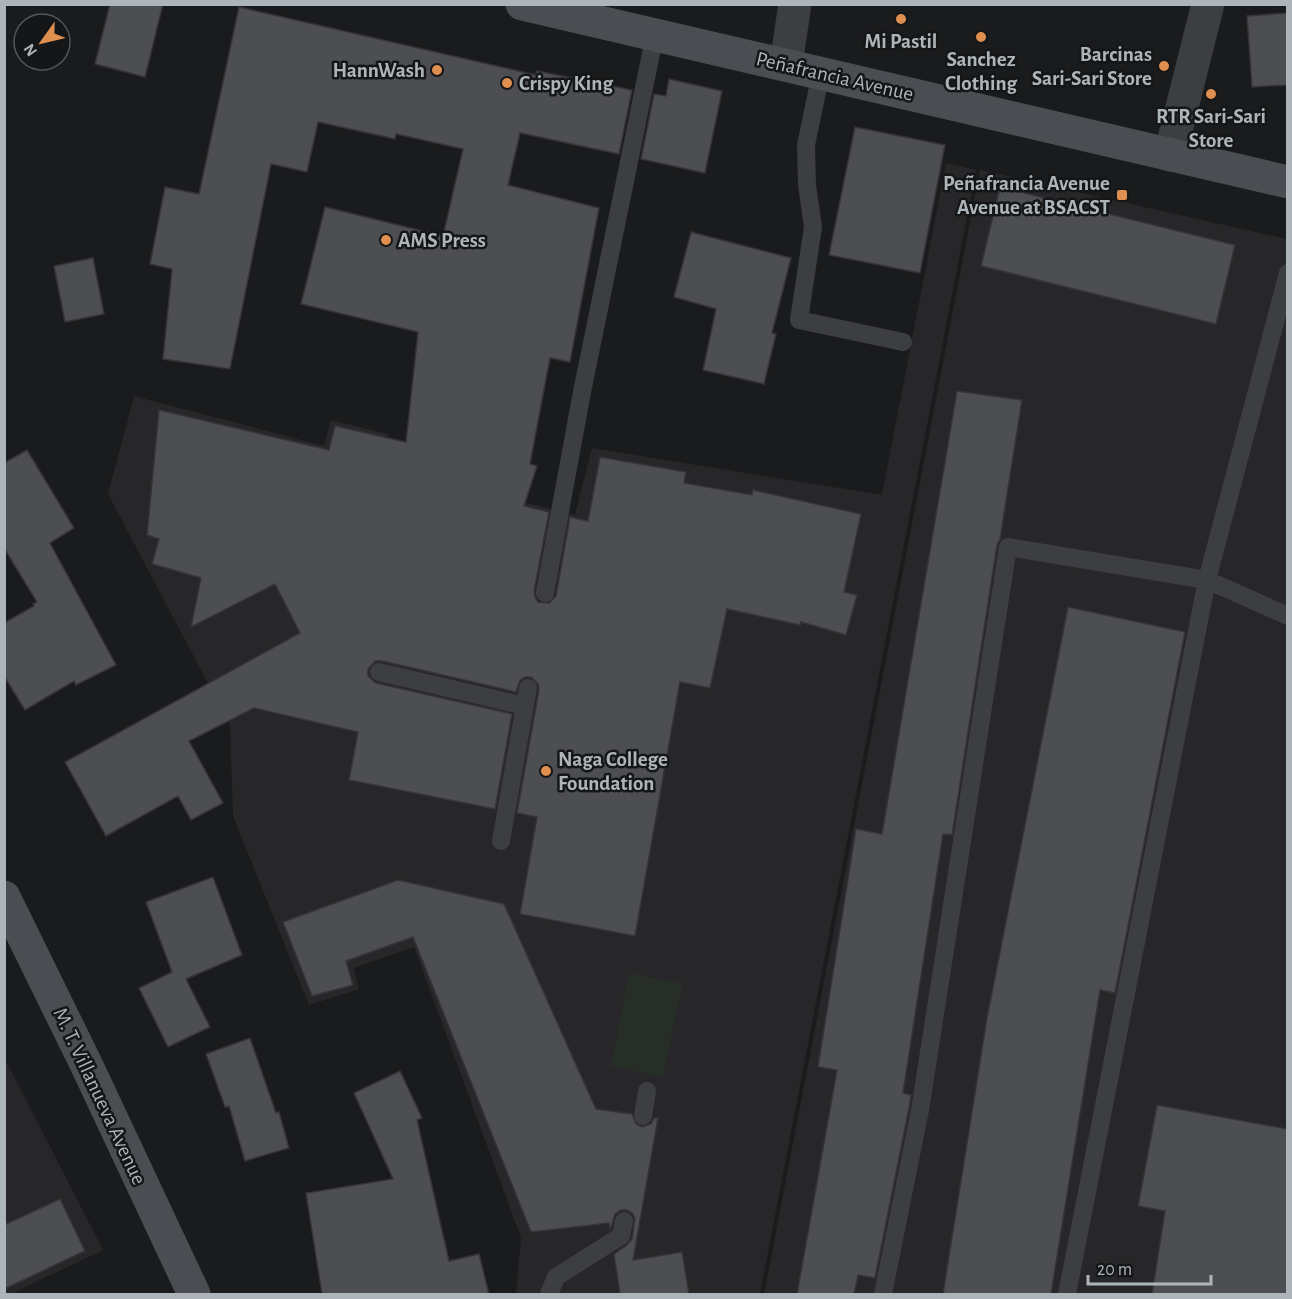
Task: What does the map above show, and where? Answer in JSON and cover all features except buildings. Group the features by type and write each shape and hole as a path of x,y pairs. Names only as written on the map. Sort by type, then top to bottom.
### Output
{"main road":[{"name":"Peñafrancia Avenue","path":"522,4 1287,182"},
{"name":"M. T. Villanueva Avenue","path":"4,897 92,1076 194,1294"}],"street":[{"path":"786,64 795,4"},
{"path":"1170,155 1208,4"}],"lane":[{"path":"545,592 582,392 655,34"},
{"path":"821,73 806,145 807,185 813,227 799,320 903,342"},
{"path":"1067,1294 1207,580 1287,273"},
{"path":"883,1294 920,1110 1008,547 1207,580 1287,616"},
{"path":"379,672 525,706"},
{"path":"501,841 528,688"},
{"path":"643,1116 647,1090"},
{"path":"549,1294 556,1277 621,1236 624,1221"}],"shaded area":[{"name":"Naga College Foundation","path":"946,163 976,170 760,1294 516,1294 521,1238 414,947 354,968 359,989 309,1005 233,816 230,725 108,494 134,396 324,446 331,420 389,434 381,466 575,515 592,448 882,495"},
{"path":"980,170 1287,239 1287,1294 764,1294"},
{"path":"629,973 682,984 663,1077 611,1066"},
{"path":"4,1057 103,1250 11,1294 4,1294"}],"place":[{"name":"Mi Pastil","path":"901,19"},
{"name":"Sanchez Clothing","path":"981,37"},
{"name":"Barcinas Sari-Sari Store","path":"1164,66"},
{"name":"HannWash","path":"437,70"},
{"name":"Crispy King","path":"507,83"},
{"name":"RTR Sari-Sari Store","path":"1211,94"},
{"name":"Peñafrancia Avenue Avenue at BSACST","path":"1122,195"},
{"name":"AMS Press","path":"386,240"},
{"name":"Naga College Foundation","path":"546,771"}]}
